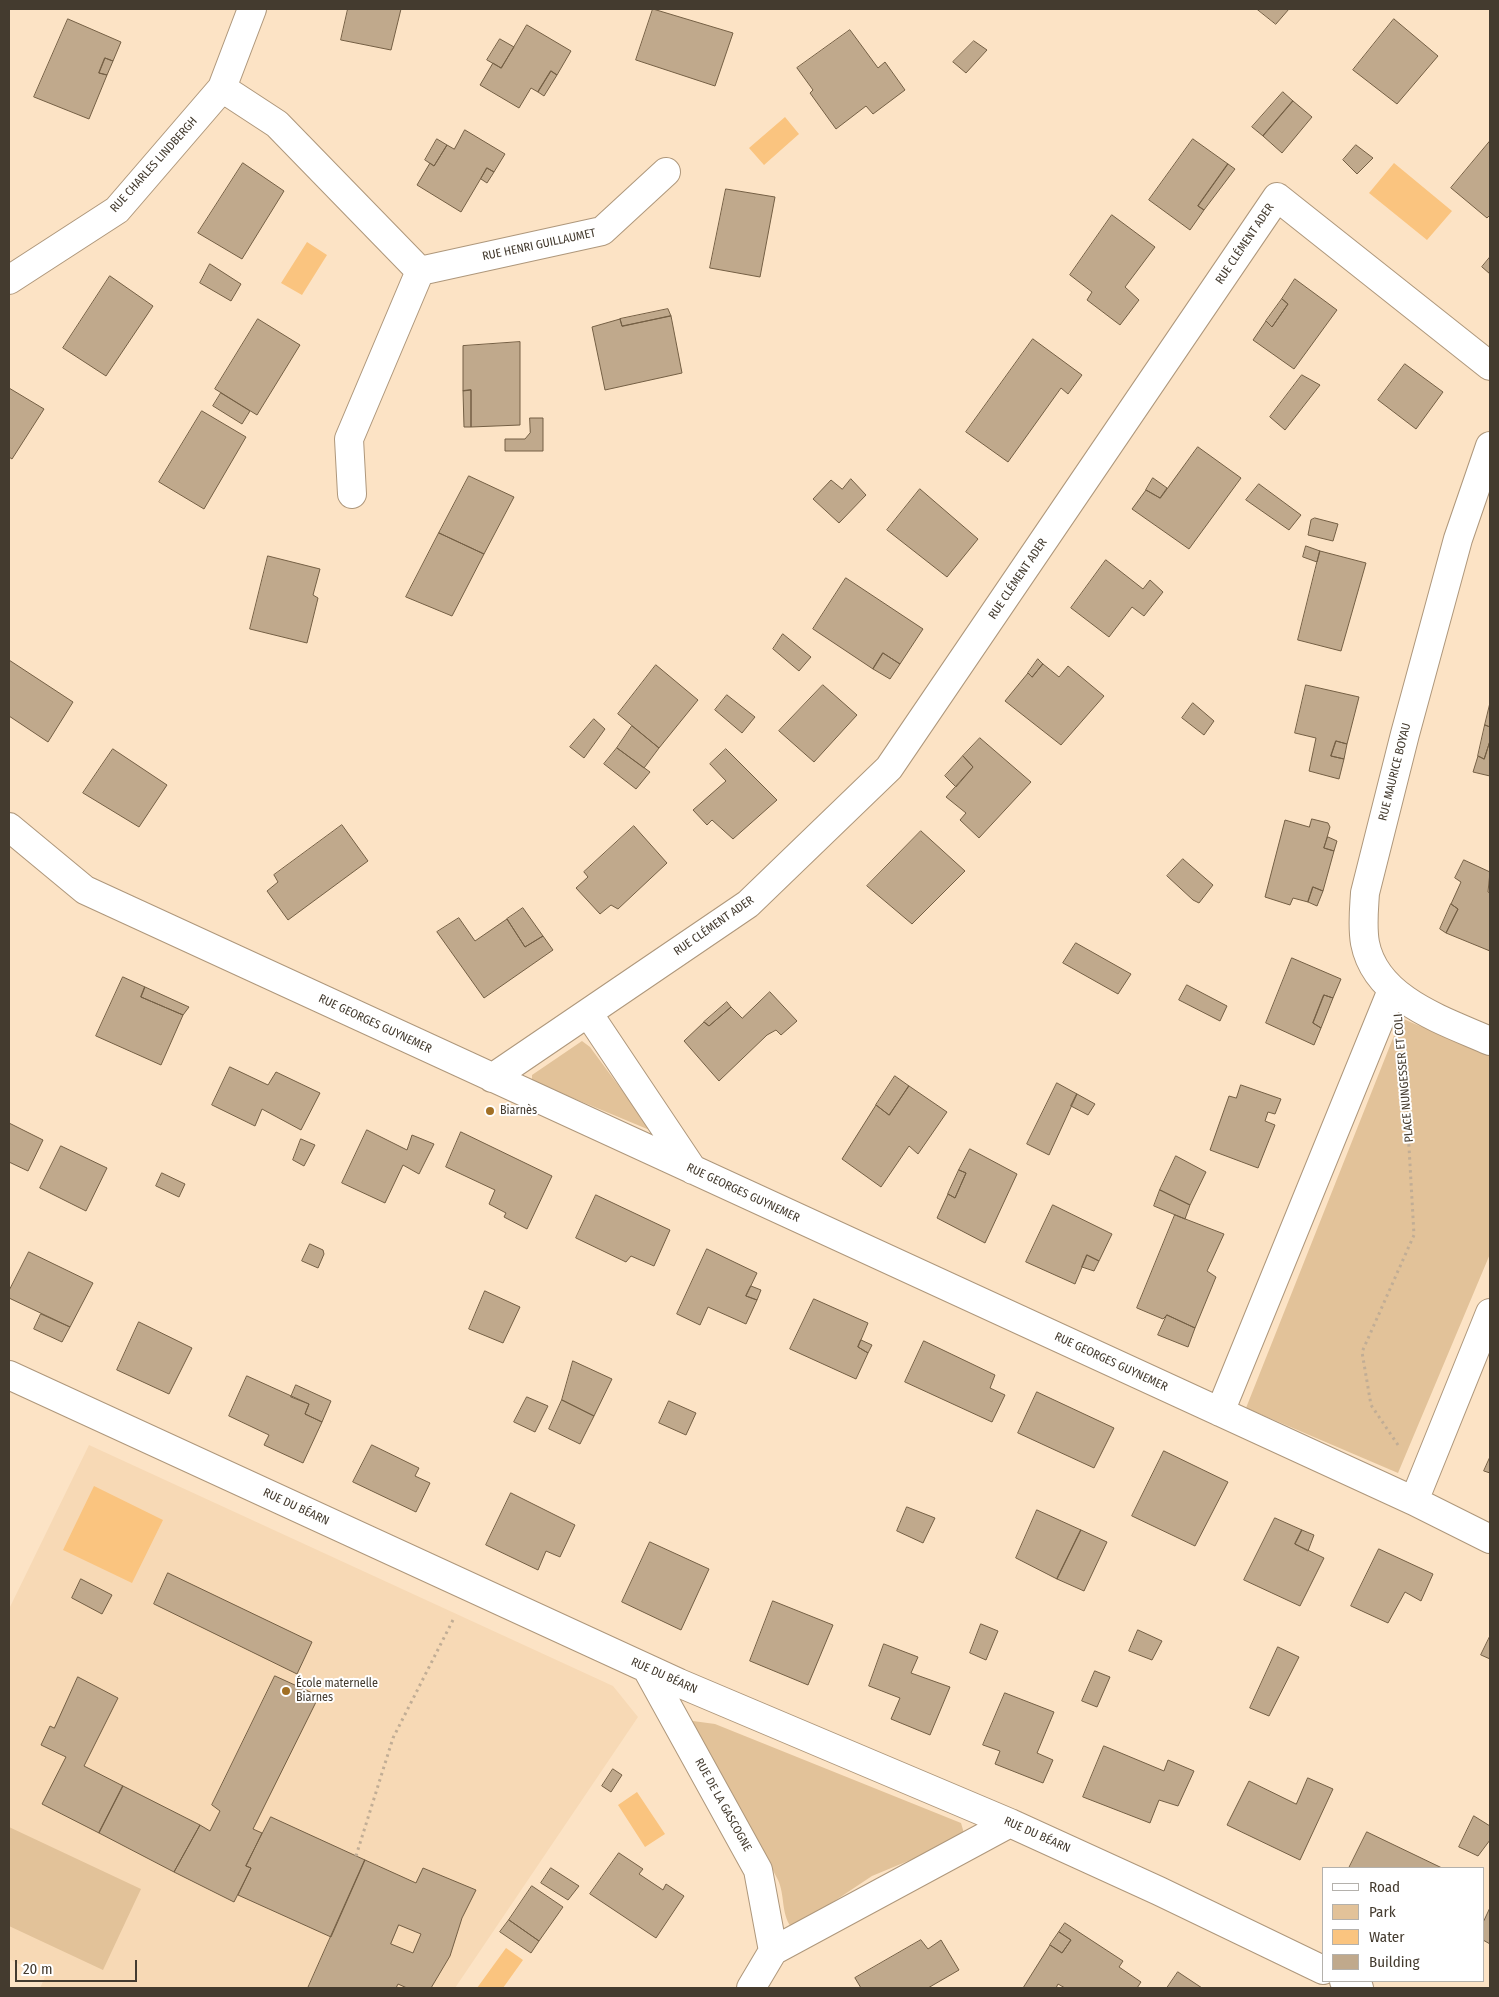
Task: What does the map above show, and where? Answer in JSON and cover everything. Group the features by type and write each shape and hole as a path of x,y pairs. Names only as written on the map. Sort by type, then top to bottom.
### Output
{"street":[{"name":"RUE CHARLES LINDBERGH","path":"9,280 117,210 222,88 252,9"},
{"path":"222,88 277,124 420,271 349,439 352,494"},
{"name":"RUE HENRI GUILLAUMET","path":"420,271 602,231 666,172"},
{"name":"RUE CLÉMENT ADER","path":"492,1078 748,904 889,768 1277,197 1490,366"},
{"name":"RUE MAURICE BOYAU","path":"1490,446 1458,539 1405,734 1365,893 1363,919 1366,945 1377,970 1392,990 1435,1017 1490,1041"},
{"name":"RUE GEORGES GUYNEMER","path":"9,827 85,890 1414,1501 1490,1539"},
{"name":"PLACE NUNGESSER ET COLI","path":"1220,1412 1392,990"},
{"path":"588,1013 693,1170"},
{"path":"1414,1501 1490,1313"},
{"name":"RUE DU BÉARN","path":"9,1374 647,1669 1010,1823 1159,1891 1322,1970"},
{"name":"RUE DE LA GASCOGNE","path":"647,1669 758,1870 774,1951"},
{"path":"751,1988 774,1951 1010,1823"},
{"path":"1346,1982 1359,1988"}],"path":[{"name":"PLACE NUNGESSER ET COLI","path":"1404,1056 1414,1235 1362,1352 1371,1405 1405,1456 1425,1472"},
{"path":"356,1856 393,1738 470,1586"}],"shaded area":[{"path":"89,1445 613,1686 638,1717 455,1988 40,1988 45,1977 9,1959 9,1609"}],"green space":[{"path":"1401,1018 1490,1056 1490,1254 1398,1473 1246,1408"},
{"path":"582,1041 590,1047 652,1131 532,1081 532,1075"},
{"path":"693,1721 715,1724 961,1823 966,1840 932,1851 872,1876 797,1926 791,1927 786,1916 778,1880 725,1785 691,1730"},
{"path":"9,1827 141,1889 103,1970 9,1926"}],"water":[{"path":"785,117 799,134 764,165 749,148"},
{"path":"1394,163 1452,211 1427,240 1369,193"},
{"path":"307,242 327,255 302,295 281,283"},
{"path":"94,1486 163,1520 132,1583 63,1550"},
{"path":"637,1792 665,1834 645,1847 618,1805"},
{"path":"506,1948 523,1960 503,1988 477,1988"}],"building":[{"path":"348,9 401,9 391,50 341,40"},
{"path":"653,9 733,33 715,86 636,60"},
{"path":"1257,9 1289,9 1276,24"},
{"path":"68,19 121,42 113,61 105,58 99,73 107,75 89,119 34,97"},
{"path":"1394,19 1438,56 1397,104 1353,70"},
{"path":"527,25 571,51 557,75 551,71 538,92 531,88 519,108 480,85 493,63 501,68"},
{"path":"850,30 878,68 885,62 905,90 873,114 866,106 836,129 810,93 813,90 797,68"},
{"path":"500,39 514,47 501,68 487,60"},
{"path":"974,41 987,50 966,73 953,62"},
{"path":"105,58 113,61 107,75 99,73"},
{"path":"551,71 557,75 544,96 538,92"},
{"path":"1283,92 1293,101 1263,136 1252,127"},
{"path":"1293,101 1312,117 1282,153 1263,136"},
{"path":"465,130 505,154 494,172 487,168 461,212 417,185 430,163 434,166 447,145 454,149"},
{"path":"437,139 447,145 434,166 425,160"},
{"path":"1193,139 1228,164 1198,206 1204,210 1190,230 1149,200"},
{"path":"1490,141 1490,215 1487,218 1451,188"},
{"path":"1356,145 1373,158 1357,174 1343,160"},
{"path":"243,163 284,191 242,259 198,233"},
{"path":"1228,164 1235,169 1204,210 1198,206"},
{"path":"487,168 494,172 487,183 481,179"},
{"path":"726,189 775,197 760,277 710,268"},
{"path":"1112,215 1155,247 1125,287 1139,300 1120,325 1087,300 1092,292 1070,275"},
{"path":"1490,257 1490,274 1482,267"},
{"path":"210,264 241,284 231,301 200,283"},
{"path":"110,276 153,306 106,376 63,348"},
{"path":"1295,279 1337,310 1294,369 1253,340 1266,321 1272,327 1288,304 1282,299"},
{"path":"1282,299 1288,304 1272,327 1266,321"},
{"path":"668,309 671,316 622,326 620,319"},
{"path":"671,316 682,373 605,390 592,327 620,319 622,326"},
{"path":"258,319 300,345 257,415 215,389"},
{"path":"1033,339 1082,375 1068,394 1061,388 1008,462 966,432"},
{"path":"520,342 520,425 471,427 471,390 463,391 463,346"},
{"path":"1405,364 1443,392 1416,429 1378,400"},
{"path":"1302,375 1320,385 1285,430 1270,417"},
{"path":"9,388 44,409 12,459 9,457"},
{"path":"471,390 471,427 464,427 463,391"},
{"path":"221,393 250,411 242,424 213,406"},
{"path":"202,411 246,437 204,509 159,482"},
{"path":"530,418 543,418 543,451 505,451 505,439 525,439 530,433"},
{"path":"1198,447 1241,478 1189,549 1132,509 1146,490 1160,498"},
{"path":"469,476 514,497 484,554 439,533"},
{"path":"1153,478 1167,488 1160,498 1146,490"},
{"path":"851,479 866,495 839,523 813,499 831,480 842,489"},
{"path":"1259,484 1301,515 1289,530 1246,500"},
{"path":"920,489 978,539 947,577 887,530"},
{"path":"1315,518 1338,524 1333,541 1308,535 1311,520"},
{"path":"439,533 484,554 452,616 406,597"},
{"path":"1306,546 1320,551 1317,562 1303,557"},
{"path":"1320,551 1366,563 1341,651 1298,640"},
{"path":"268,556 320,569 313,595 318,598 307,643 250,629"},
{"path":"1106,560 1143,589 1150,580 1163,592 1144,616 1132,607 1109,637 1071,608"},
{"path":"846,578 923,629 900,664 883,653 873,669 813,629"},
{"path":"783,634 811,657 799,671 773,649"},
{"path":"883,653 900,664 890,679 873,669"},
{"path":"1038,659 1043,664 1032,677 1028,673"},
{"path":"9,660 73,702 48,742 9,716"},
{"path":"1043,664 1059,677 1068,666 1104,696 1061,745 1005,701 1028,673 1032,677"},
{"path":"656,665 698,700 659,748 618,714"},
{"path":"823,685 857,715 814,762 779,731"},
{"path":"1306,685 1359,697 1347,744 1336,741 1331,756 1344,759 1339,779 1309,771 1316,738 1295,733"},
{"path":"727,695 755,717 742,733 715,710"},
{"path":"1193,703 1214,721 1204,735 1182,718"},
{"path":"1490,703 1490,727 1485,725"},
{"path":"594,719 605,729 584,758 570,747"},
{"path":"1485,725 1490,727 1490,741 1484,759 1478,756"},
{"path":"632,726 659,748 644,768 617,748"},
{"path":"980,738 1031,782 979,838 960,820 966,813 946,797 973,767 963,756"},
{"path":"1336,741 1347,744 1344,759 1331,756"},
{"path":"1490,741 1490,776 1473,772 1478,756 1484,759"},
{"path":"617,748 650,772 636,789 604,764"},
{"path":"113,749 167,785 139,827 83,793"},
{"path":"726,749 777,800 733,839 712,820 707,825 693,810 726,781 710,764"},
{"path":"963,756 973,767 956,787 945,776"},
{"path":"1312,819 1328,823 1330,827 1324,848 1334,851 1323,891 1313,887 1308,902 1293,898 1290,905 1265,897 1285,820 1309,827"},
{"path":"342,825 368,861 288,920 267,891 278,882 274,875"},
{"path":"634,826 667,863 618,909 611,905 600,914 576,888 588,877 584,872"},
{"path":"921,831 965,871 912,924 867,886"},
{"path":"1328,837 1337,841 1334,851 1324,848"},
{"path":"1183,859 1213,885 1199,903 1193,900 1167,876"},
{"path":"1464,860 1490,872 1488,892 1490,893 1490,951 1446,933 1458,909 1451,904 1461,882 1455,878"},
{"path":"1313,887 1323,891 1317,906 1308,902"},
{"path":"1451,904 1458,909 1446,933 1440,929"},
{"path":"523,908 543,936 525,947 507,919"},
{"path":"459,918 475,941 507,919 525,947 543,936 553,950 484,998 437,932"},
{"path":"1076,943 1131,974 1118,994 1063,963"},
{"path":"1292,958 1341,979 1333,998 1324,995 1313,1023 1321,1028 1314,1045 1266,1023"},
{"path":"123,977 145,987 141,997 183,1015 161,1065 96,1036"},
{"path":"1187,985 1227,1006 1220,1021 1179,1000"},
{"path":"145,987 189,1007 183,1015 141,997"},
{"path":"770,992 797,1021 781,1035 776,1030 767,1035 719,1081 684,1041 704,1022 709,1026 731,1007 742,1018"},
{"path":"1324,995 1333,998 1321,1028 1313,1023"},
{"path":"727,1002 731,1007 709,1026 704,1022"},
{"path":"230,1067 268,1085 276,1072 320,1093 301,1130 262,1109 255,1126 212,1105"},
{"path":"895,1076 909,1086 889,1115 876,1105"},
{"path":"1057,1083 1077,1094 1049,1155 1027,1144"},
{"path":"1241,1085 1281,1099 1275,1114 1268,1112 1265,1121 1275,1125 1258,1168 1210,1150 1229,1096 1236,1098"},
{"path":"909,1086 947,1112 918,1154 909,1146 881,1187 842,1159 876,1105 889,1115"},
{"path":"1077,1094 1095,1104 1088,1115 1071,1106"},
{"path":"9,1123 43,1140 28,1171 9,1162"},
{"path":"367,1130 407,1150 412,1135 434,1144 419,1174 403,1165 385,1203 342,1183"},
{"path":"461,1132 552,1176 527,1229 504,1217 506,1213 489,1204 495,1190 446,1167"},
{"path":"301,1139 315,1145 304,1166 293,1160"},
{"path":"61,1146 107,1168 86,1211 40,1188"},
{"path":"970,1149 1017,1174 985,1243 937,1218 948,1194 955,1198 966,1173 959,1170"},
{"path":"1176,1156 1206,1172 1190,1205 1160,1190"},
{"path":"959,1170 966,1173 955,1198 948,1194"},
{"path":"162,1173 185,1184 179,1197 156,1186"},
{"path":"1160,1190 1190,1205 1185,1219 1154,1206"},
{"path":"596,1195 670,1230 654,1266 631,1256 626,1262 576,1238"},
{"path":"1053,1205 1112,1234 1099,1261 1087,1255 1075,1284 1026,1262"},
{"path":"1175,1215 1224,1234 1207,1271 1216,1277 1195,1328 1167,1315 1163,1319 1137,1308"},
{"path":"310,1244 323,1250 324,1254 318,1268 302,1261"},
{"path":"707,1249 757,1273 746,1296 757,1300 746,1324 708,1307 700,1325 677,1314"},
{"path":"29,1252 93,1283 70,1327 9,1298 9,1291"},
{"path":"1087,1255 1099,1261 1094,1271 1082,1267"},
{"path":"751,1286 761,1290 757,1300 746,1296"},
{"path":"485,1291 520,1307 503,1343 469,1329"},
{"path":"814,1299 868,1323 858,1347 868,1353 856,1379 790,1349"},
{"path":"41,1314 70,1327 62,1342 34,1329"},
{"path":"1167,1315 1195,1328 1188,1347 1158,1335"},
{"path":"139,1322 192,1348 169,1394 117,1370"},
{"path":"861,1340 872,1345 868,1353 858,1347"},
{"path":"924,1341 995,1375 990,1388 1005,1395 992,1422 905,1382"},
{"path":"573,1361 612,1379 594,1416 562,1400"},
{"path":"247,1376 309,1404 305,1414 322,1422 303,1463 264,1445 269,1435 229,1416"},
{"path":"296,1385 331,1401 322,1422 305,1414 309,1404 291,1397"},
{"path":"1037,1392 1114,1428 1094,1468 1018,1433"},
{"path":"527,1397 548,1406 535,1432 514,1422"},
{"path":"562,1400 594,1416 580,1444 549,1429"},
{"path":"669,1401 696,1413 686,1435 659,1423"},
{"path":"372,1445 419,1468 415,1476 430,1483 416,1512 353,1482"},
{"path":"1164,1451 1228,1482 1195,1546 1132,1516"},
{"path":"1490,1457 1490,1473 1484,1471"},
{"path":"511,1493 575,1525 560,1557 546,1551 538,1570 486,1545"},
{"path":"907,1507 935,1518 923,1543 897,1531"},
{"path":"1037,1510 1081,1530 1057,1579 1016,1558"},
{"path":"1275,1518 1302,1530 1295,1544 1324,1558 1300,1606 1244,1580"},
{"path":"1081,1530 1107,1542 1084,1591 1057,1579"},
{"path":"1302,1530 1314,1535 1308,1551 1295,1544"},
{"path":"650,1542 709,1569 681,1630 622,1602"},
{"path":"1379,1549 1433,1574 1421,1601 1405,1592 1388,1623 1351,1606"},
{"path":"168,1573 312,1642 297,1674 154,1604"},
{"path":"81,1579 112,1595 102,1614 72,1598"},
{"path":"773,1601 833,1625 808,1685 750,1661"},
{"path":"981,1624 998,1631 986,1660 970,1653"},
{"path":"1138,1630 1162,1641 1152,1660 1129,1651"},
{"path":"1490,1636 1490,1659 1481,1655"},
{"path":"884,1644 918,1657 911,1673 950,1687 930,1735 891,1719 900,1698 869,1686"},
{"path":"1278,1647 1299,1657 1269,1716 1250,1708"},
{"path":"1095,1671 1110,1677 1097,1707 1082,1701"},
{"path":"275,1676 319,1696 253,1829 262,1833 246,1866 251,1868 234,1902 174,1872 200,1825 210,1831 220,1811 212,1805"},
{"path":"78,1677 118,1698 84,1766 123,1786 99,1833 42,1804 66,1757 41,1745 50,1726 54,1728"},
{"path":"1005,1693 1054,1712 1037,1753 1053,1760 1043,1783 995,1764 1000,1751 983,1745"},
{"path":"1104,1746 1164,1771 1168,1760 1194,1771 1178,1806 1159,1800 1150,1823 1083,1797"},
{"path":"613,1769 622,1775 611,1792 602,1786"},
{"path":"1308,1778 1333,1789 1300,1860 1227,1825 1249,1781 1296,1804"},
{"path":"123,1786 200,1825 174,1872 99,1833"},
{"path":"1474,1816 1490,1826 1490,1840 1478,1856 1459,1847"},
{"path":"271,1817 365,1860 331,1937 238,1895 251,1868 246,1866"},
{"path":"1367,1832 1440,1867 1350,1867"},
{"path":"619,1853 643,1869 639,1874 663,1890 666,1884 684,1896 656,1938 590,1894"},
{"path":"365,1860 416,1883 423,1868 476,1890 462,1918 450,1956 431,1988 407,1988 398,1984 396,1988 308,1988","holes":["399,1925 421,1934 413,1953 391,1944"]},
{"path":"551,1868 579,1886 568,1900 541,1883"},
{"path":"532,1886 563,1907 539,1941 509,1920"},
{"path":"1490,1908 1490,1944 1484,1941 1484,1921"},
{"path":"509,1920 539,1941 531,1953 500,1932"},
{"path":"1065,1923 1123,1961 1119,1967 1141,1982 1137,1988 1065,1988 1058,1984 1056,1988 1023,1988 1050,1945 1062,1953 1071,1940 1059,1932"},
{"path":"1059,1932 1071,1940 1062,1953 1050,1945"},
{"path":"921,1940 928,1949 941,1940 959,1970 928,1988 861,1988 855,1978"},
{"path":"1178,1972 1202,1988 1167,1988"}],"place":[{"name":"Biarnès","path":"490,1111"},
{"name":"École maternelle Biarnes","path":"286,1691"}]}
